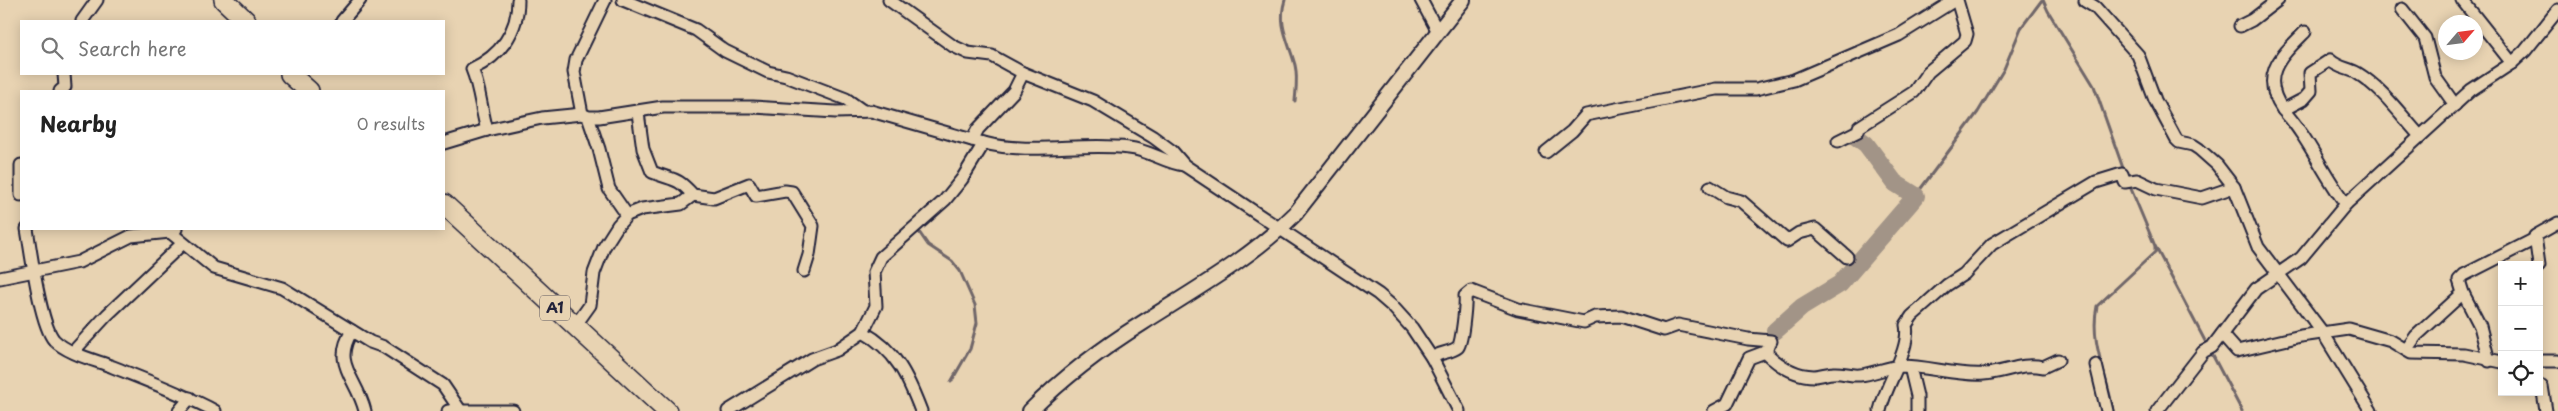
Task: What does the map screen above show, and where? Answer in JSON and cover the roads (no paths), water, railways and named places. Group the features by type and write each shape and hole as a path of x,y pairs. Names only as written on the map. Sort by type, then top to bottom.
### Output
{"highway":[{"path":"211,0 231,20"},
{"path":"224,0 245,20"},
{"path":"291,75 308,90"},
{"path":"304,75 321,90"},
{"name":"A1","path":"445,205 666,411"},
{"name":"A1","path":"445,218 650,411"}],"street":[{"path":"83,20 97,0"},
{"path":"343,20 360,0"},
{"path":"487,130 481,108 478,83 472,69 495,55 504,45 518,14 518,0"},
{"path":"605,0 576,60 574,72 585,115 599,149 609,189 627,215"},
{"path":"623,0 696,30 725,51 768,72 786,76 846,98 862,111"},
{"path":"889,0 953,46 968,53 992,56 1024,73 1080,94 1119,115 1172,151 1184,165 1234,196 1279,230 1378,294 1412,328 1432,358 1458,410"},
{"path":"1421,0 1438,30"},
{"path":"1030,411 1049,392 1096,356 1142,323 1234,264 1279,230 1295,214 1463,0"},
{"path":"1546,152 1572,131 1586,115 1716,89 1756,89 1794,80 1899,35 1956,0 1967,34 1965,41 1928,72 1914,92 1859,127 1858,131 1838,141"},
{"path":"2240,26 2252,20 2278,0"},
{"path":"2462,0 2512,63"},
{"path":"2085,2 2094,6 2138,55 2155,100 2176,139 2179,142 2193,145 2199,149 2217,165 2234,186 2258,248 2322,333 2370,411"},
{"path":"2402,9 2425,38 2435,77 2455,105"},
{"path":"2157,411 2207,349 2222,334 2256,288 2301,258 2346,204 2470,90 2512,63 2525,52 2558,10"},
{"path":"2305,32 2277,63 2270,82 2276,100 2300,128 2331,183 2346,204"},
{"path":"2283,110 2304,100 2311,92 2310,73 2330,60 2341,68 2356,73 2381,92 2420,136"},
{"path":"972,140 978,129 1014,91 1024,73"},
{"path":"64,75 64,90"},
{"path":"445,143 487,130 542,118 638,113 663,107 752,107 882,113 984,143 1020,148 1106,146 1131,148 1171,163 1184,165"},
{"path":"638,113 643,149 652,172 681,182 693,195 714,198 749,184 756,196 785,191 792,192 813,226 809,255 804,270"},
{"path":"728,411 812,359 838,350 863,332 876,306 874,272 881,257 945,200 962,179 984,143"},
{"path":"1917,411 1917,396 1904,367 1908,333 1906,325 1912,316 1947,285 1964,274 1992,244 2096,182 2122,174 2131,181 2156,189 2202,198 2234,186"},
{"path":"1710,187 1726,197 1741,201 1787,241 1799,233 1815,229 1847,257"},
{"path":"575,326 590,305 592,279 604,247 627,215 642,209 681,204 693,195"},
{"path":"2538,261 2535,239 2537,233 2558,223"},
{"path":"27,230 34,273 48,329 54,340 73,352 190,398 215,411"},
{"path":"0,278 34,273 79,262 143,232 173,230 182,244 214,268 282,288 443,385 454,411 513,411"},
{"path":"2489,361 2480,326 2463,293 2459,280 2464,275 2535,239"},
{"path":"73,352 182,244"},
{"path":"1432,358 1458,347 1463,338 1462,315 1465,296 1471,291 1510,307 1584,322 1594,317 1621,316 1664,330 1678,325 1748,339 1771,341 1764,352 1749,358 1728,404 1714,411"},
{"path":"2406,350 2416,336 2463,293"},
{"path":"2222,334 2237,351 2266,343 2349,329 2390,341 2411,353 2464,354 2498,362"},
{"path":"352,331 345,342 342,353 365,411"},
{"path":"863,332 893,354 911,386 920,411"},
{"path":"1764,352 1775,362 1793,372 1814,376 1834,373 1860,375 1904,367 1982,374 2001,373 2020,365 2031,364 2043,367 2058,360"},
{"path":"2543,362 2558,361"},
{"path":"2096,365 2107,411"},
{"path":"1880,411 1892,374 1904,367"},
{"path":"2543,392 2546,411"},
{"path":"179,411 190,398"}],"waterway":[{"path":"1285,0 1282,17 1296,70 1295,101"},
{"path":"1907,207 1978,112 2004,69 2021,28 2042,0"},
{"path":"2043,0 2094,86 2124,171"},
{"path":"1775,331 1802,307 1840,284 1916,196 1895,183 1866,144 1855,136"},
{"path":"2129,184 2155,246 2242,411"},
{"path":"917,229 928,245 952,261 960,271 975,305 977,323 970,349 951,382"},
{"path":"2113,411 2095,333 2097,306 2155,252 2155,247"}]}
